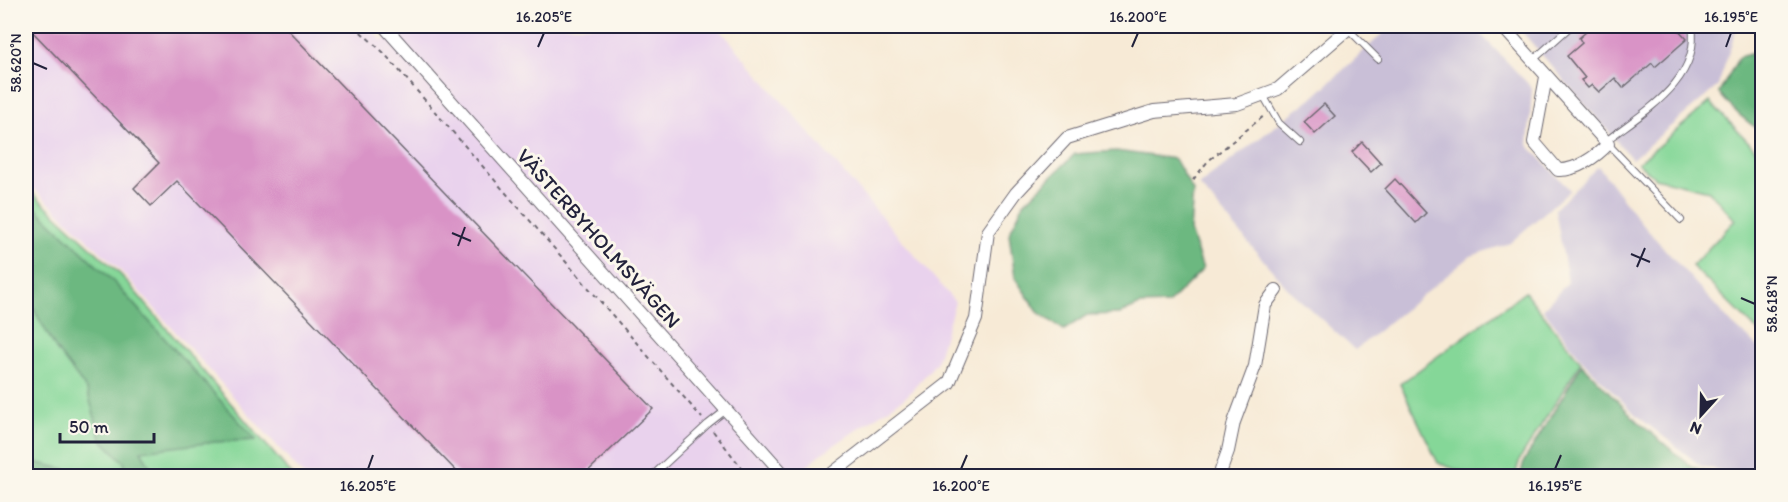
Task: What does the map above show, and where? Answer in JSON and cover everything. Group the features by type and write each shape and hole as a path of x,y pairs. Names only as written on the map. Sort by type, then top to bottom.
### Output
{"street":[{"name":"VÄSTERBYHOLMSVÄGEN","path":"384,26 785,477"},
{"path":"1502,26 1606,143 1600,152 1566,170 1558,170 1534,142 1546,77"},
{"path":"829,477 949,383 976,319 988,232 1016,193 1067,138 1154,111 1237,104 1278,89 1349,27"},
{"path":"1219,477 1228,451 1234,422 1255,366 1265,305 1276,290"}],"lane":[{"path":"1532,61 1571,26"},
{"path":"1681,220 1606,143 1672,88 1685,69 1692,52 1692,26"},
{"path":"1349,27 1378,59"},
{"path":"1263,94 1279,123 1300,142"},
{"path":"652,477 726,410"}],"path":[{"path":"354,26 383,52 708,424 748,477"},
{"path":"1193,180 1208,161 1272,110"}],"shaded area":[{"path":"26,26 368,26 382,41 398,26 717,26 955,302 936,363 907,396 821,454 796,476 304,476 122,272 26,181"},
{"path":"1391,26 1473,26 1532,88 1528,145 1570,190 1510,243 1471,256 1355,350 1289,290 1199,185 1318,93"},
{"path":"1517,26 1737,26 1718,86 1632,159"},
{"path":"1598,166 1643,225 1733,325 1762,350 1762,476 1746,476 1701,466 1636,415 1583,361 1543,309 1568,282 1555,209"}],"green space":[{"path":"1758,26 1762,26 1762,131 1739,114 1719,93 1739,57 1754,53 1760,45"},
{"path":"1710,102 1762,156 1762,335 1692,266 1735,220 1709,191 1655,178 1638,163"},
{"path":"1116,151 1175,159 1193,191 1190,231 1203,269 1168,304 1140,305 1120,314 1087,315 1064,330 1038,312 1015,278 1009,234 1024,203 1075,154"},
{"path":"26,187 121,275 293,476 26,476"},
{"path":"26,199 112,280 256,440 215,442 141,451 156,476 126,476 124,462 101,439 87,390 56,349 26,295"},
{"path":"1525,292 1581,362 1520,459 1515,476 1473,476 1438,463 1400,384"},
{"path":"1582,364 1637,421 1692,467 1719,476 1520,476 1524,461"},
{"path":"38,463 69,470 68,476 26,476 26,468"}],"building":[{"path":"27,26 284,26 653,409 583,476 461,476 177,181 151,206 134,188 159,163"},
{"path":"1593,26 1675,26 1687,39 1655,67 1652,63 1623,88 1615,78 1599,92 1592,85 1588,88 1581,80 1585,78 1567,56 1582,43 1579,38"},
{"path":"1324,104 1335,116 1315,134 1304,122"},
{"path":"1362,142 1381,163 1371,172 1352,152"},
{"path":"1395,179 1426,213 1416,223 1385,189"}]}
